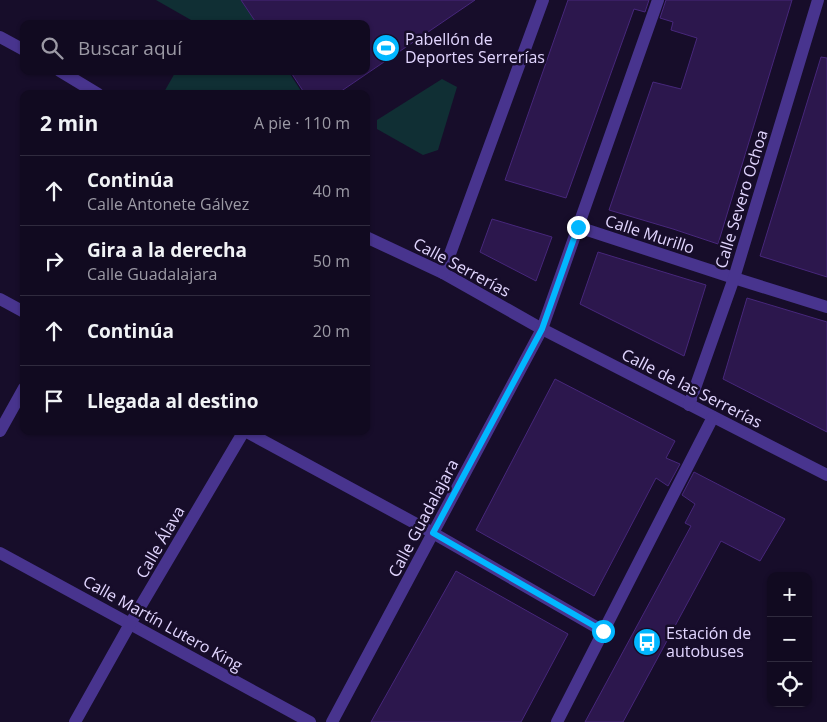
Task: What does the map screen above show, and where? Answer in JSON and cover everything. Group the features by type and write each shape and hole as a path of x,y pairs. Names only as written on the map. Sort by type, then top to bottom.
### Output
{"street":[{"path":"443,273 544,0"},
{"name":"Calle Guadalajara","path":"332,722 542,329 658,0"},
{"name":"Calle Severo Ochoa","path":"689,405 734,278 818,0"},
{"path":"0,37 20,48"},
{"path":"67,75 91,90"},
{"name":"Calle Murillo","path":"578,227 827,307"},
{"name":"Calle Serrerías","path":"370,239 443,273 542,329"},
{"path":"0,299 20,310"},
{"name":"Calle de las Serrerías","path":"542,329 827,475"},
{"path":"0,431 20,395"},
{"path":"557,722 713,417"},
{"name":"Calle Álava","path":"75,722 130,624 242,435"},
{"path":"251,435 433,533 603,631"},
{"name":"Calle Martín Lutero King","path":"0,553 310,722"}],"green space":[{"path":"156,0 241,0 254,20 191,20"},
{"path":"174,75 291,75 300,90 165,90"},
{"path":"442,79 457,87 438,150 423,155 377,129 377,120"}],"building":[{"name":"Pabellón de Deportes Serrerías","path":"241,0 475,0 370,72 370,20 254,20"},
{"path":"568,0 649,0 645,12 634,9 566,198 505,180"},
{"path":"666,0 792,0 718,244 609,210 653,82 681,89 697,38 671,30 673,22 660,18"},
{"path":"821,57 827,58 827,277 760,256"},
{"name":"Pabellón de Deportes Serrerías","path":"293,75 365,75 343,90 302,90"},
{"path":"492,219 552,237 536,281 480,252"},
{"path":"598,252 706,285 684,356 580,304"},
{"path":"747,298 827,322 827,432 723,379"},
{"path":"555,379 675,441 666,458 680,464 668,486 656,478 594,596 476,530"},
{"name":"Estación de autobuses","path":"694,472 785,519 760,561 721,541 623,722 585,722 691,526 685,523 695,504 682,495"},
{"path":"456,571 568,634 521,722 371,722"}],"place":[{"name":"Pabellón de Deportes Serrerías","path":"386,48"},
{"name":"Estación de autobuses","path":"647,642"}],"route":[{"path":"578,227 542,329 433,533 603,631"}]}
